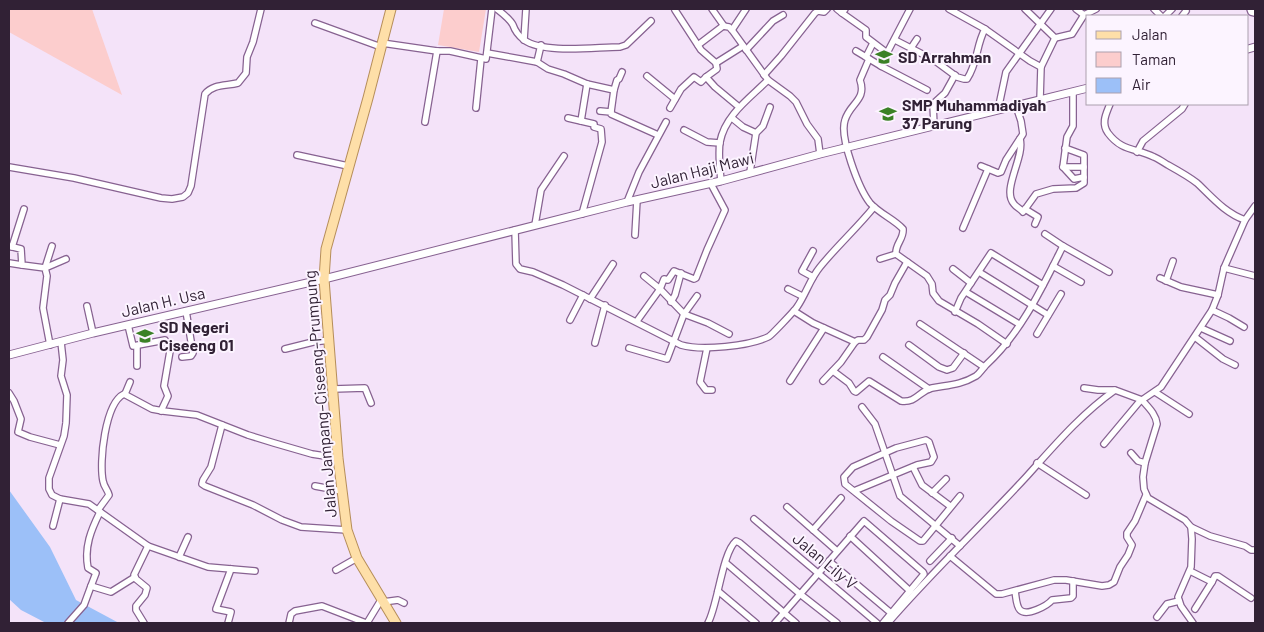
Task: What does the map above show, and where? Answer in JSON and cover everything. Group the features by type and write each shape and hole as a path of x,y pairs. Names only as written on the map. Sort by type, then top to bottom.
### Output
{"main road":[{"name":"Jalan Jampang–Ciseeng–Prumpung","path":"391,9 326,249 324,279 338,458 347,530 357,558 396,623"}],"street":[{"path":"9,167 74,178 161,198 178,198 186,195 192,186 205,94 215,87 238,83 245,75 247,57 253,42 261,9"},
{"path":"315,23 381,45 450,51 486,59 492,9"},
{"path":"497,9 504,14 524,40 556,48 620,47 626,44 651,21"},
{"path":"524,40 526,9"},
{"path":"712,9 724,26 732,30 768,80 796,102 807,124 818,139 820,154"},
{"path":"732,30 746,9"},
{"path":"764,74 781,56 814,12 824,12 827,9"},
{"path":"881,66 910,9"},
{"path":"948,9 985,29 1041,67"},
{"path":"1025,9 1055,38"},
{"path":"998,110 1005,76 1019,52 1051,9"},
{"path":"1076,9 1084,15"},
{"path":"1055,38 1072,34 1084,15 1096,9"},
{"path":"1250,9 1251,12 1255,13"},
{"path":"670,108 681,89 694,77 701,82 717,69 716,64 706,56 675,10"},
{"path":"841,10 866,30 865,37 887,53"},
{"path":"1183,15 1186,11"},
{"path":"716,64 745,48 773,21 783,15"},
{"path":"698,45 724,26"},
{"path":"895,40 934,60 964,80 968,78 976,60 980,39 985,29"},
{"path":"1040,100 1041,67 1055,38"},
{"path":"911,48 916,39"},
{"path":"874,43 860,80 863,87 861,96 845,119 843,134 860,185 867,199 874,207 903,229 903,236 896,247 896,254"},
{"path":"537,62 541,45"},
{"path":"425,122 437,51"},
{"path":"856,51 927,90"},
{"path":"487,53 537,62 548,69 587,84 614,90"},
{"path":"476,108 481,59"},
{"path":"611,112 614,90 622,72"},
{"path":"934,126 933,104 945,93 955,75"},
{"path":"647,76 675,99"},
{"path":"706,77 715,87 739,106"},
{"path":"721,181 720,143 739,106 768,80"},
{"path":"581,121 587,84"},
{"name":"Jalan Haji Mawi","path":"324,279 628,202 711,184 820,154 1086,89"},
{"path":"1073,92 1073,126 1067,137 1063,167 1074,179 1084,177"},
{"path":"1110,105 1105,119 1106,129 1114,141 1137,152 1154,157 1195,182 1233,216 1245,220"},
{"path":"1137,152 1143,141 1184,105"},
{"path":"981,166 1000,173 1023,134 1016,106"},
{"path":"750,172 756,133 764,126 770,107"},
{"path":"600,111 611,112 611,114 658,135"},
{"path":"568,118 594,124 594,127 601,129 602,142 582,214"},
{"path":"732,118 756,133"},
{"path":"628,202 639,172 666,122"},
{"path":"684,130 707,142 720,143"},
{"path":"1020,139 1021,147 1010,193 1014,204 1023,212 1036,194 1054,189 1081,186 1085,182 1084,155 1065,148"},
{"path":"297,155 348,166"},
{"path":"535,225 541,190 564,156"},
{"path":"1063,167 1084,168"},
{"path":"963,228 988,169"},
{"path":"637,321 660,289 664,280 668,280 674,271 694,279 696,278 706,250 725,210 711,184"},
{"path":"635,235 637,200"},
{"path":"1104,444 1142,400 1161,386 1201,328 1212,310 1218,295 1224,268 1245,220 1255,206"},
{"path":"515,230 517,267 563,285 673,341 686,346 706,348 734,346 767,338 773,333 799,305 813,277 827,258 874,207"},
{"path":"22,265 21,249 10,246 24,209"},
{"path":"1025,209 1038,217 1035,224"},
{"path":"1045,234 1109,272"},
{"path":"50,345 43,308 47,276 45,268 52,246"},
{"path":"883,357 929,388 950,387 977,376 1007,344 1032,305 1063,246"},
{"path":"813,251 802,271 813,277"},
{"path":"955,312 971,283 992,253 1043,285"},
{"path":"880,259 896,254"},
{"path":"896,254 927,276 932,284 933,293 939,301 1007,344"},
{"path":"9,263 45,268 66,259"},
{"path":"824,381 857,340 865,340 882,310 885,300 890,295 908,262"},
{"path":"1166,281 1173,262"},
{"path":"590,298 613,264"},
{"path":"1053,266 1081,282"},
{"path":"1224,268 1255,276"},
{"path":"953,269 971,283"},
{"path":"978,272 1048,315"},
{"path":"671,302 681,273"},
{"path":"644,276 660,289 684,314 708,323 729,334"},
{"path":"1160,278 1189,290 1218,295"},
{"name":"Jalan H. Usa","path":"9,355 93,333 324,279"},
{"path":"788,289 802,296"},
{"path":"966,292 1019,324"},
{"path":"1037,334 1061,294"},
{"path":"570,320 583,295"},
{"path":"629,348 666,360 684,314 697,296"},
{"path":"595,342 605,305"},
{"path":"87,306 93,333"},
{"path":"1212,310 1244,327"},
{"path":"182,357 191,356 193,353 186,311"},
{"path":"794,311 824,328 855,342"},
{"path":"920,324 984,367"},
{"path":"128,325 132,345 137,346 165,340 170,349 164,386 168,396 161,411"},
{"path":"790,381 824,328"},
{"path":"1201,328 1230,340"},
{"path":"1195,336 1224,359 1235,365"},
{"path":"286,349 330,340"},
{"path":"61,342 61,376 66,395 67,412 66,430 50,470 48,485 52,495 60,499 85,503 148,546 208,567 255,572"},
{"path":"909,345 939,367 947,370 954,368 964,353"},
{"path":"137,346 137,366"},
{"path":"706,348 700,382 706,390 712,390"},
{"path":"833,371 849,383 856,392 869,381 901,401 916,399 929,388"},
{"path":"68,623 84,605 96,573 88,568 86,556 91,531 99,511 110,495 103,482 102,440 115,404 120,396 125,394 130,382"},
{"path":"333,389 365,388 370,403"},
{"path":"1084,388 1115,390 1142,400 1153,413 1157,420 1145,463 1143,483 1146,495 1185,520 1191,527 1210,536 1255,550"},
{"path":"888,623 928,577 960,546 1066,432 1101,400 1115,390"},
{"path":"1155,392 1188,414"},
{"path":"9,393 21,419 18,432 60,445"},
{"path":"125,394 145,406 161,411 197,415 248,435 312,454 338,458"},
{"path":"862,406 875,424 900,496 960,546"},
{"path":"222,424 210,467 202,484 301,527 347,530"},
{"path":"854,491 933,460 934,457 928,440 923,440 885,454 848,470 843,481 854,491 918,541 923,541 935,524 960,496"},
{"path":"1131,454 1138,461 1145,463"},
{"path":"1037,463 1086,495"},
{"path":"913,467 920,482 950,506"},
{"path":"932,493 946,479"},
{"path":"315,486 342,491"},
{"path":"950,556 996,594 1015,591 1045,582 1062,580 1106,586 1114,582 1120,566 1131,548 1131,543 1126,535 1135,521 1146,495"},
{"path":"813,530 841,498"},
{"path":"53,526 60,499"},
{"path":"787,507 837,551"},
{"name":"Jalan Lily V","path":"754,520 877,623"},
{"path":"775,623 862,521 866,521 924,574 883,623"},
{"path":"1191,527 1190,571 1180,590 1179,601 1193,623"},
{"path":"850,536 910,591"},
{"path":"179,556 188,537"},
{"path":"930,561 952,538"},
{"path":"710,622 733,543 739,542 837,623"},
{"path":"91,586 111,592 135,576 148,546"},
{"path":"336,570 357,558"},
{"path":"829,561 891,613"},
{"path":"726,563 796,623"},
{"path":"228,623 231,612 216,609 231,569"},
{"path":"1190,571 1212,582"},
{"path":"135,576 147,588 145,595 136,606 136,610 144,623"},
{"path":"1195,610 1215,576 1218,576 1251,598"},
{"path":"1015,591 1019,608 1023,612 1028,612 1048,605 1052,600 1071,598 1073,596 1072,581"},
{"path":"718,591 756,623"},
{"path":"289,623 291,614 295,611 322,606 367,623 382,601 398,600 404,603"},
{"path":"1157,617 1167,604 1179,601"}],"green space":[{"path":"9,9 92,9 122,95 9,32"},
{"path":"444,9 486,9 479,52 438,45"}],"water":[{"path":"9,490 50,547 76,600 119,623 46,623 21,610 9,599"}],"place":[{"name":"SD Arrahman","path":"884,57"},
{"name":"SMP Muhammadiyah 37 Parung","path":"888,114"},
{"name":"SD Negeri Ciseeng 01","path":"145,336"}]}
